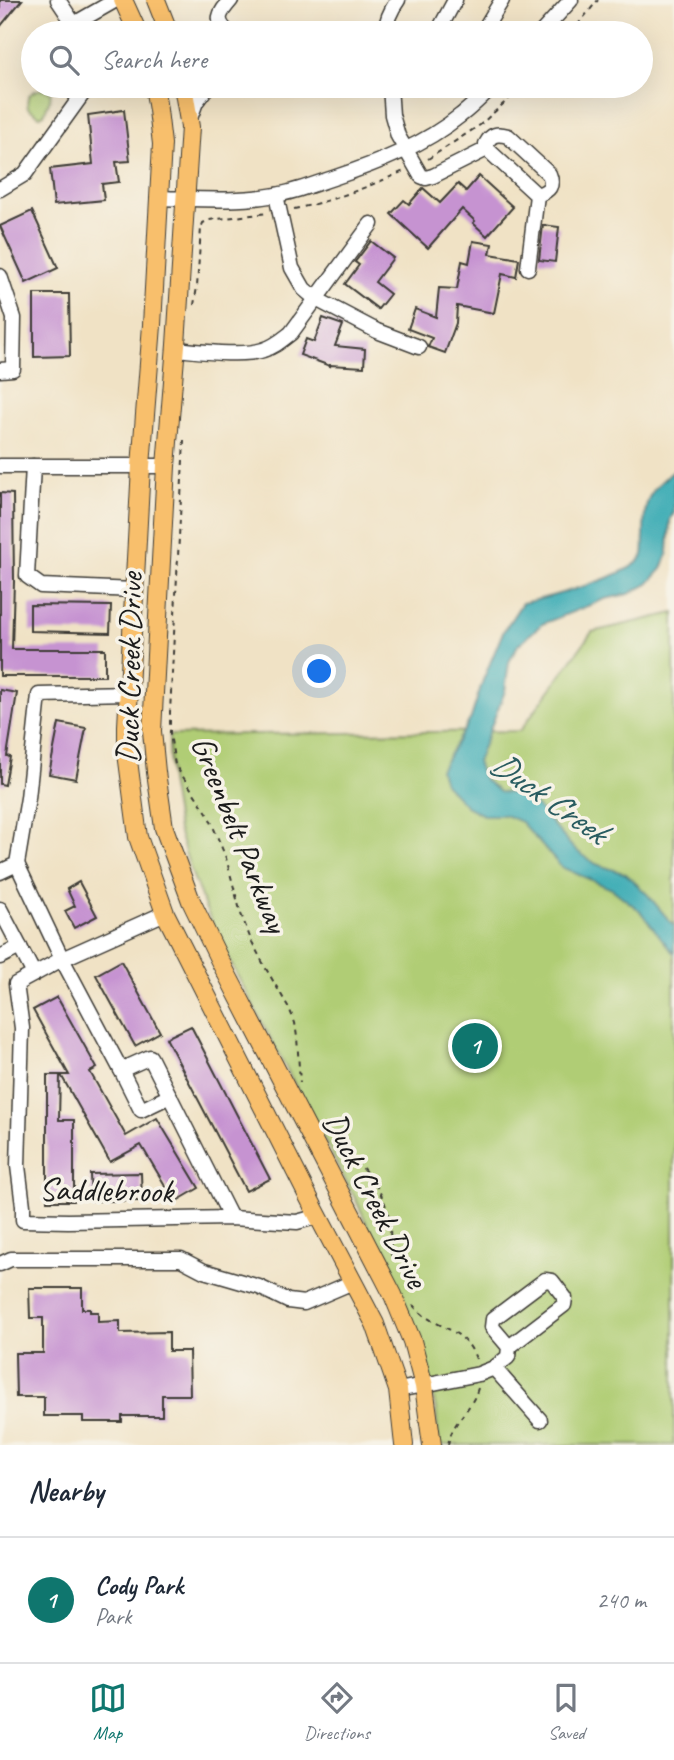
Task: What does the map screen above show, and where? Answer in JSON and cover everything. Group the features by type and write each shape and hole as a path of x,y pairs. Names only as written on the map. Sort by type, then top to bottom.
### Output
{"main road":[{"path":"123,0 133,21"},
{"path":"156,0 164,21"},
{"name":"Duck Creek Drive","path":"156,98 162,144 141,466 127,753 138,837 165,913 375,1324 398,1391 404,1445"},
{"name":"Duck Creek Drive","path":"185,98 190,121 186,199 166,466 152,731 164,828 191,901 220,961 393,1296 412,1341 424,1386 432,1445"},
{"path":"129,693 154,692"},
{"path":"165,913 191,901"}],"street":[{"path":"58,0 71,21"},
{"path":"87,21 116,0"},
{"path":"219,21 221,12 230,0"},
{"path":"386,21 391,8 398,0"},
{"path":"444,21 455,0"},
{"path":"489,21 502,0"},
{"path":"552,21 571,0"},
{"path":"0,189 25,174 80,98"},
{"path":"190,121 199,98"},
{"path":"391,98 398,136 421,176 426,178 487,149"},
{"path":"159,198 241,198 276,195 315,184 405,150 461,115 480,98"},
{"path":"494,134 508,136 550,174 551,186 537,195 487,149 486,144 494,134"},
{"path":"276,195 292,268 304,289 316,299 377,331 419,347"},
{"path":"528,268 537,195"},
{"path":"176,349 237,353 262,351 277,344 291,332 371,224"},
{"path":"0,276 14,318 13,369 0,370"},
{"path":"0,466 166,466"},
{"path":"33,466 27,576 41,586 134,590"},
{"path":"129,693 39,695 29,798 17,863 62,959 141,1110 170,1096"},
{"path":"0,872 17,863"},
{"path":"0,909 34,974"},
{"name":"Saddlebrook","path":"165,913 62,959 16,984 22,1027 18,1166 23,1220 232,1218 297,1222 319,1216"},
{"path":"0,957 20,947"},
{"name":"Saddlebrook","path":"121,1070 150,1057 232,1218"},
{"path":"0,1264 11,1259 181,1259 204,1271 259,1287 288,1301 304,1303 353,1282"},
{"path":"398,1391 479,1374 494,1368 508,1357 509,1347 492,1327 493,1319 545,1280 552,1281 565,1298 564,1305 509,1347"},
{"path":"494,1368 540,1420"}],"path":[{"path":"581,21 598,0"},
{"path":"193,311 203,223 315,205 342,196 415,166 480,125 510,98"},
{"name":"Greenbelt Parkway","path":"184,434 170,712 172,756 180,775 208,814 226,858 251,940 289,1008 298,1037 300,1083"},
{"path":"325,1133 365,1169 374,1181 387,1209 392,1265"},
{"path":"411,1302 429,1319 459,1334 474,1354 479,1374 476,1395 455,1423 448,1445"}],"green space":[{"path":"50,98 44,114 40,116 28,108 28,100"},
{"path":"674,613 674,1445 439,1445 436,1410 422,1343 356,1200 227,956 191,871 178,830 170,781 169,735 520,731 592,632"}],"water":[{"path":"674,471 674,512 670,520 668,552 662,569 648,584 629,594 605,599 542,624 518,645 509,662 505,691 477,762 483,778 499,792 521,794 534,803 574,849 596,864 626,874 648,895 674,926 674,954 639,910 612,889 561,867 521,822 505,815 483,815 466,806 444,783 440,770 471,718 503,632 522,603 587,585 635,564 643,552 646,506 652,492"}],"building":[{"path":"0,0 22,0 0,27"},
{"path":"124,110 130,161 116,162 119,182 102,184 104,200 54,205 50,169 93,164 88,115"},
{"path":"479,176 513,207 487,236 462,209 428,248 391,214 404,200 409,204 423,188 440,203 458,184 466,191"},
{"path":"32,211 58,268 26,283 0,226"},
{"path":"543,225 559,227 555,262 539,260"},
{"path":"371,241 393,258 375,282 390,294 378,309 345,284 359,265 355,262"},
{"path":"473,241 492,244 490,254 519,259 516,277 502,274 494,313 457,306 456,323 445,353 428,347 432,338 408,329 415,309 436,317 439,288 457,289 462,261 469,263"},
{"path":"34,294 69,294 70,356 34,357"},
{"path":"323,318 343,325 335,346 365,349 364,367 330,366 300,355 306,339 314,342"},
{"path":"0,493 13,494 12,649 105,649 105,676 0,676"},
{"path":"30,605 111,606 110,633 30,631"},
{"path":"0,690 17,693 5,785 0,784"},
{"path":"59,723 86,728 76,779 49,774"},
{"path":"79,882 97,916 74,928 65,911 75,906 67,889"},
{"path":"121,961 160,1032 135,1046 96,975"},
{"path":"57,997 97,1068 90,1072 126,1136 157,1118 199,1188 175,1202 141,1145 110,1162 61,1075 69,1075 33,1010"},
{"path":"191,1026 270,1179 246,1191 166,1038"},
{"path":"47,1075 60,1075 59,1120 74,1120 74,1201 47,1201"},
{"path":"141,1173 142,1201 91,1201 90,1174"},
{"path":"29,1288 82,1288 82,1309 98,1312 98,1322 120,1321 120,1333 169,1332 169,1351 189,1351 190,1395 162,1395 162,1416 122,1416 122,1422 83,1422 83,1416 44,1416 44,1397 16,1397 15,1353 43,1353 43,1318 30,1318"}],"place":[{"name":"Cody Park","path":"475,1046"}],"water label":[{"name":"Duck Creek","path":"549,797"}]}
